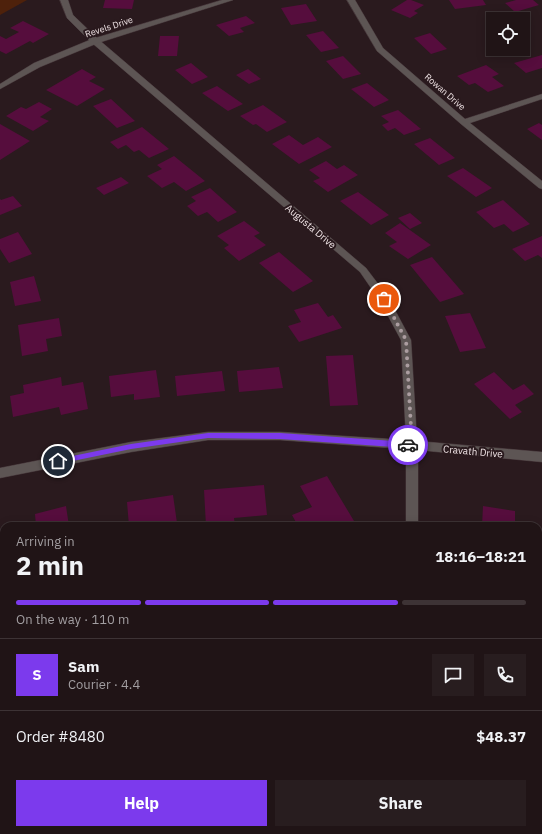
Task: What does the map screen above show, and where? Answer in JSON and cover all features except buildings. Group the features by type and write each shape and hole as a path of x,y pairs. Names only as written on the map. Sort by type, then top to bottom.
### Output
{"street":[{"name":"Augusta Drive","path":"64,0 70,16 95,41 363,270 384,299 406,340 412,445 412,522"},
{"name":"Revels Drive","path":"0,86 36,65 95,41 229,0"},
{"name":"Rowan Drive","path":"351,0 380,49 464,122 542,186"},
{"path":"464,122 542,96"},
{"name":"Cravath Drive","path":"0,473 131,447 208,436 280,436 412,445 542,457"}],"shaded area":[{"path":"0,0 27,0 0,15"}],"way so far":[{"path":"384,299 406,340 412,445 408,445"}],"route":[{"path":"58,461 131,447 208,436 280,436 408,445"}]}
